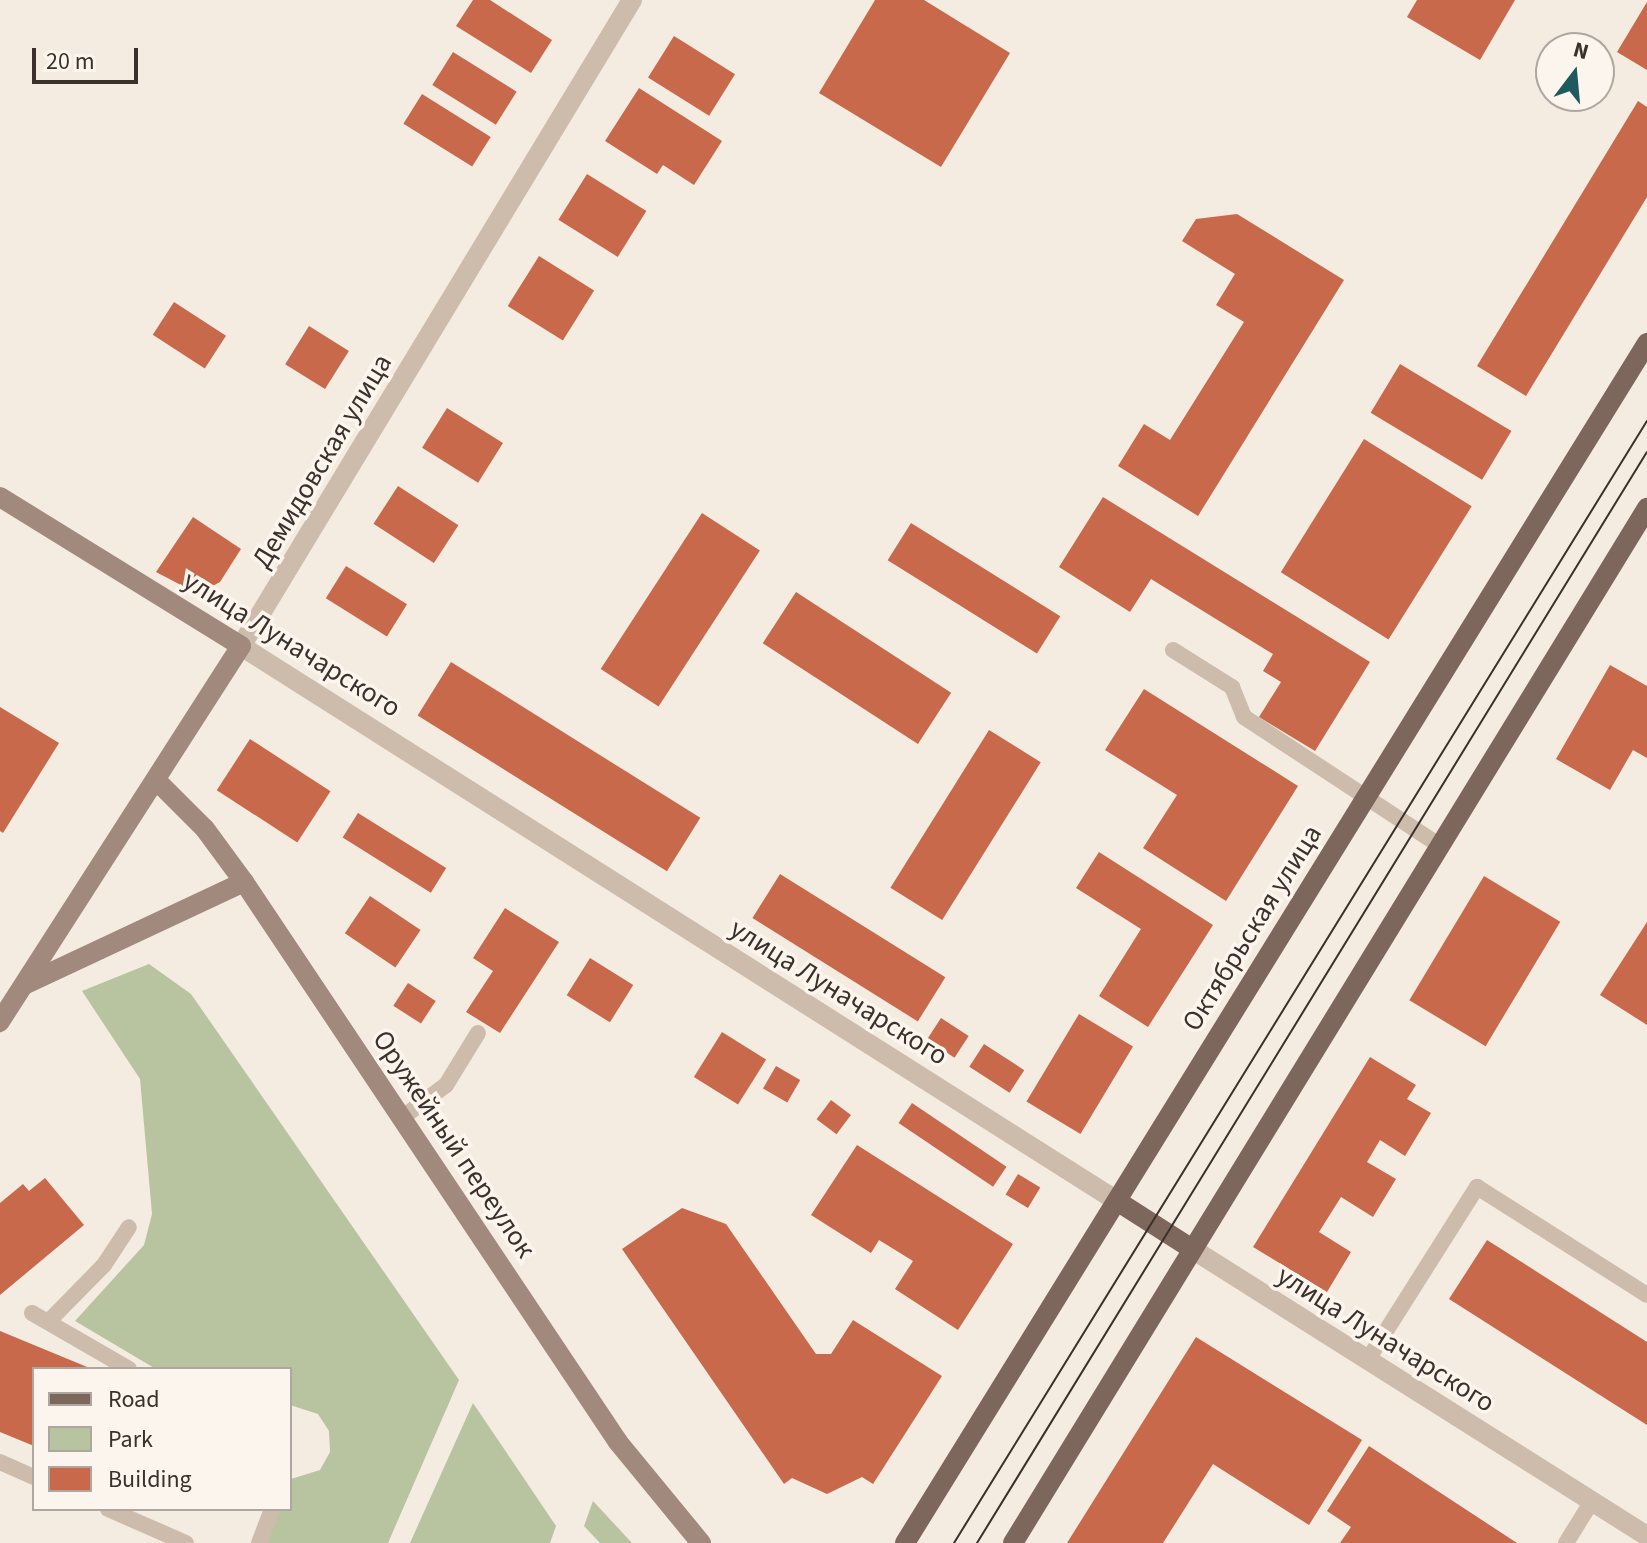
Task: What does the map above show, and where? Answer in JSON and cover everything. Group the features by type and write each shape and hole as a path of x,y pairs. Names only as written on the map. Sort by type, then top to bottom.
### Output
{"main road":[{"name":"Октябрьская улица","path":"905,1543 1647,343"},
{"name":"улица Луначарского","path":"0,497 241,646"},
{"path":"1013,1543 1189,1247 1647,508"},
{"name":"Демидовская улица","path":"0,1022 241,646"},
{"name":"Оружейный переулок","path":"156,780 197,821 244,882 618,1442 701,1543"},
{"path":"24,985 244,882"},
{"name":"улица Луначарского","path":"1117,1201 1189,1247"}],"street":[{"name":"Демидовская улица","path":"241,646 632,0"},
{"name":"улица Луначарского","path":"241,646 1117,1201"},
{"name":"улица Луначарского","path":"1189,1247 1647,1536"}],"lane":[{"path":"1173,650 1232,687 1244,717 1439,845"},
{"path":"403,1117 446,1085 478,1033"},
{"path":"1367,1361 1477,1187 1647,1295"},
{"path":"48,1322 104,1265 129,1227"},
{"path":"32,1313 126,1367"},
{"path":"0,1462 32,1476"},
{"path":"1566,1543 1592,1501"},
{"path":"113,1511 186,1543"},
{"path":"259,1543 271,1511"}],"green space":[{"path":"149,964 191,994 459,1380 388,1543 267,1543 279,1511 292,1511 292,1479 320,1470 330,1452 329,1431 318,1414 292,1406 292,1367 153,1367 75,1321 144,1245 152,1214 140,1079 82,991"},
{"path":"473,1403 556,1526 550,1543 410,1543"},
{"path":"593,1501 632,1543 600,1543 584,1526"}],"building":[{"path":"473,0 490,0 552,40 531,73 456,26"},
{"path":"875,0 924,0 1010,53 941,167 819,93"},
{"path":"1417,0 1515,0 1480,60 1407,17"},
{"path":"1647,2 1647,70 1617,52"},
{"path":"674,36 735,74 709,116 648,78"},
{"path":"453,52 517,92 496,125 432,85"},
{"path":"639,88 722,141 694,185 663,165 657,174 605,141"},
{"path":"422,94 491,137 472,167 403,124"},
{"path":"1638,101 1647,107 1647,197 1526,396 1477,366"},
{"path":"587,174 646,211 618,257 558,220"},
{"path":"1237,214 1344,280 1198,516 1118,466 1144,424 1170,440 1244,322 1216,305 1235,274 1182,241 1196,219"},
{"path":"539,256 594,290 563,340 508,306"},
{"path":"174,302 226,336 205,368 153,335"},
{"path":"309,326 349,351 325,389 285,364"},
{"path":"1400,364 1511,431 1482,480 1371,413"},
{"path":"447,408 503,443 478,483 422,448"},
{"path":"1364,439 1472,506 1389,639 1281,572"},
{"path":"398,486 458,525 434,563 373,524"},
{"path":"1103,497 1370,662 1315,751 1259,717 1281,682 1263,671 1273,654 1151,579 1130,612 1059,567"},
{"path":"702,513 760,551 659,707 601,669"},
{"path":"193,517 241,549 220,582 198,594 156,572"},
{"path":"911,523 1060,616 1037,654 888,560"},
{"path":"346,566 407,604 387,636 326,598"},
{"path":"796,592 951,693 918,744 763,643"},
{"path":"451,662 700,818 667,871 418,715"},
{"path":"1610,665 1647,686 1647,758 1633,750 1610,790 1556,759"},
{"path":"1144,689 1298,786 1226,901 1143,848 1177,795 1105,750"},
{"path":"0,707 59,743 3,833 0,831"},
{"path":"989,730 1041,762 942,920 890,888"},
{"path":"250,739 331,791 297,842 217,790"},
{"path":"358,813 446,868 431,893 343,838"},
{"path":"1099,852 1213,925 1148,1027 1099,996 1141,929 1076,888"},
{"path":"780,874 945,977 918,1021 752,918"},
{"path":"1484,876 1560,922 1486,1046 1409,1000"},
{"path":"370,896 421,930 395,967 345,933"},
{"path":"505,908 559,942 500,1033 466,1012 493,971 473,958"},
{"path":"1647,922 1647,1025 1600,995"},
{"path":"590,958 633,985 610,1022 567,995"},
{"path":"408,983 436,1001 421,1024 393,1006"},
{"path":"1079,1014 1133,1046 1080,1134 1026,1101"},
{"path":"941,1018 969,1036 955,1058 927,1040"},
{"path":"722,1032 766,1060 738,1105 694,1077"},
{"path":"984,1044 1024,1070 1010,1093 969,1067"},
{"path":"1370,1057 1416,1085 1407,1099 1431,1113 1405,1156 1380,1140 1367,1162 1396,1179 1373,1217 1341,1197 1319,1232 1351,1252 1327,1292 1253,1247"},
{"path":"776,1066 800,1080 787,1103 763,1089"},
{"path":"831,1100 851,1115 837,1134 817,1119"},
{"path":"912,1103 1007,1167 993,1187 899,1123"},
{"path":"857,1145 1013,1244 958,1330 895,1289 913,1261 879,1240 871,1253 811,1215"},
{"path":"1018,1174 1040,1187 1028,1208 1006,1195"},
{"path":"45,1178 84,1225 0,1295 0,1203 23,1184 29,1191"},
{"path":"682,1208 726,1224 816,1354 831,1354 853,1320 942,1376 873,1484 862,1477 827,1494 792,1478 784,1484 622,1249"},
{"path":"1487,1240 1647,1342 1647,1425 1449,1299"},
{"path":"0,1331 87,1367 32,1367 32,1445 0,1432"},
{"path":"1196,1337 1362,1440 1309,1525 1213,1464 1163,1543 1067,1543"},
{"path":"1369,1446 1517,1543 1340,1543 1351,1527 1327,1511"}],"tram line":[{"path":"954,1543 1647,421"},
{"path":"977,1543 1647,452"}]}
